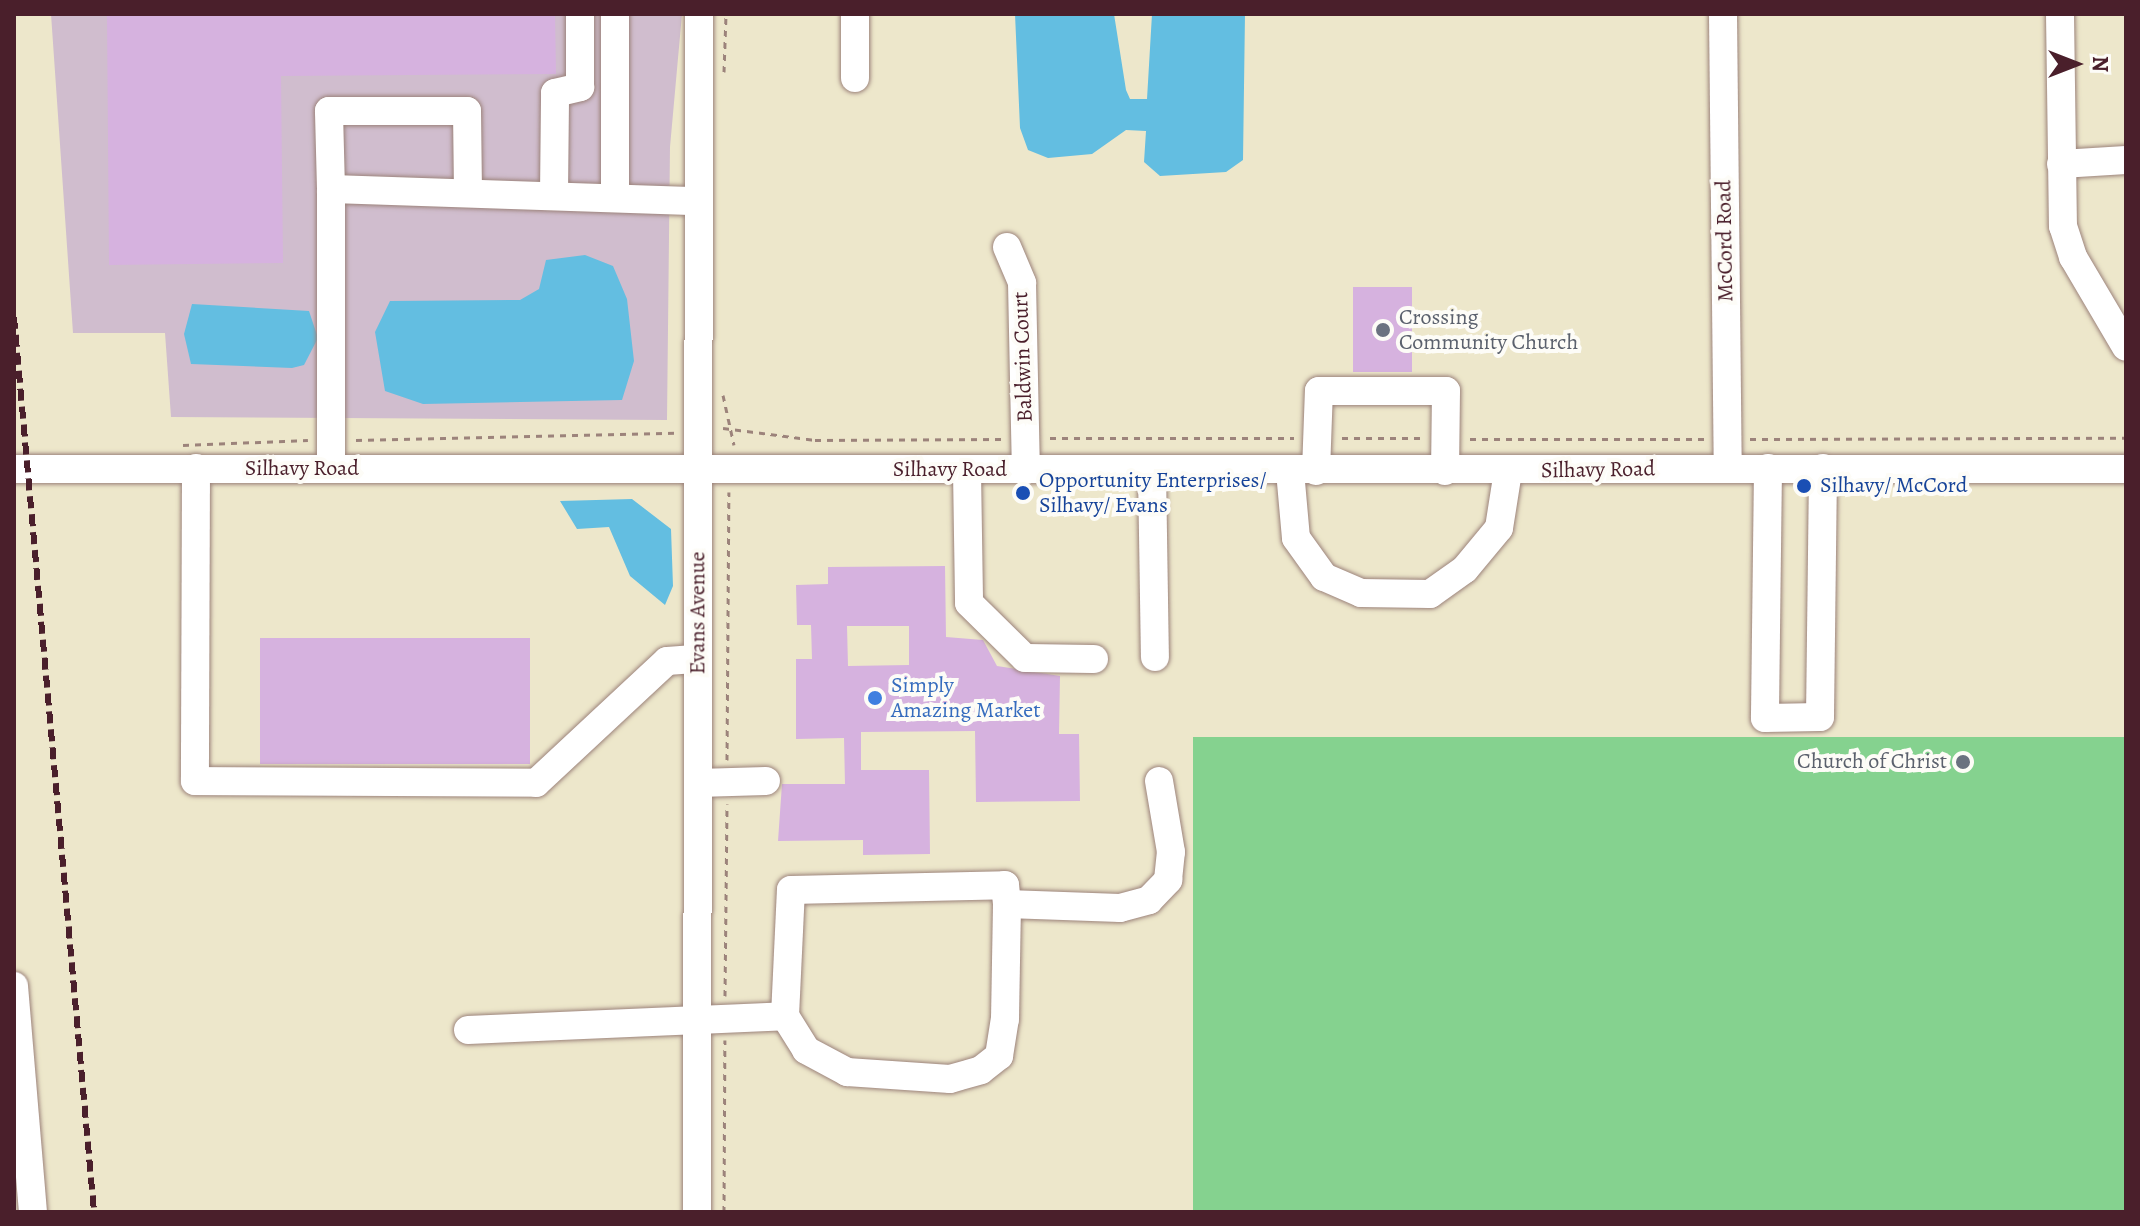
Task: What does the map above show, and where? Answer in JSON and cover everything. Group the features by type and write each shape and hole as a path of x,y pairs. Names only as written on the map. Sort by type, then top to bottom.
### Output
{"street":[{"path":"580,14 580,87"},
{"path":"615,14 615,197"},
{"name":"Evans Avenue","path":"697,1212 712,1017 698,783 699,14"},
{"path":"855,14 855,78"},
{"name":"McCord Road","path":"1723,14 1728,467"},
{"path":"2060,14 2063,226 2073,257 2126,347"},
{"path":"554,195 555,93 580,87 615,88"},
{"path":"331,469 329,111 467,111 468,189"},
{"path":"2061,164 2126,160"},
{"path":"331,189 468,189 699,201"},
{"name":"Baldwin Court","path":"1007,247 1022,283 1026,470"},
{"path":"1445,471 1446,391 1319,391 1317,438 1303,471 1296,538 1324,577 1361,593 1430,594 1465,569 1499,528 1508,471"},
{"path":"196,468 195,781 536,783 667,661 698,659"},
{"path":"1768,468 1765,718 1820,717 1823,468"},
{"name":"Silhavy Road","path":"14,469 2126,469"},
{"path":"967,471 969,603 1025,658 1094,659"},
{"path":"1152,471 1155,657"},
{"path":"698,783 766,781"},
{"path":"1007,904 1120,908 1149,900 1168,880 1171,852 1159,781"},
{"path":"1005,885 1007,904 1003,1031 999,1056 981,1070 950,1079 847,1072 806,1050 785,1016 791,890 1005,885"},
{"path":"14,986 33,1212"},
{"path":"468,1030 785,1016"}],"path":[{"path":"724,87 726,14"},
{"path":"722,380 736,427 731,469 727,782 712,1017 724,1212"},
{"path":"196,468 181,440 647,438 736,427 815,440 2126,438"}],"shaded area":[{"path":"51,14 682,14 670,147 667,420 171,417 165,333 73,333"}],"green space":[{"path":"1193,737 2126,737 2126,1212 1193,1212"}],"water":[{"path":"1015,14 1114,14 1126,90 1130,99 1147,99 1152,14 1245,14 1243,160 1226,172 1160,176 1144,162 1146,131 1126,130 1092,154 1048,158 1028,150 1020,128"},
{"path":"585,255 613,266 627,299 634,361 622,400 423,404 385,391 375,332 390,301 520,300 539,289 546,260"},
{"path":"192,304 309,311 318,338 304,365 292,368 191,364 184,334"},
{"path":"632,499 671,529 673,586 665,605 630,576 609,527 577,529 560,501"}],"building":[{"path":"107,14 555,14 556,74 281,76 283,263 109,265"},
{"name":"Crossing Community Church","path":"1353,287 1412,287 1412,372 1353,372"},
{"path":"945,566 946,637 983,640 997,666 1060,676 1059,734 1079,734 1080,801 976,802 975,731 861,732 861,770 929,770 930,854 863,855 863,840 778,841 782,784 845,784 844,738 796,739 796,659 812,659 811,625 797,625 796,585 828,584 828,567","holes":["847,626 909,626 909,665 848,666"]},
{"path":"260,638 530,638 530,764 260,764"}],"railway":[{"path":"14,317 94,1212"}],"place":[{"name":"Crossing Community Church","path":"1383,330"},
{"name":"Silhavy/ McCord","path":"1804,486"},
{"name":"Opportunity Enterprises/ Silhavy/ Evans","path":"1023,493"},
{"name":"Simply Amazing Market","path":"875,698"},
{"name":"Church of Christ","path":"1963,762"}]}
